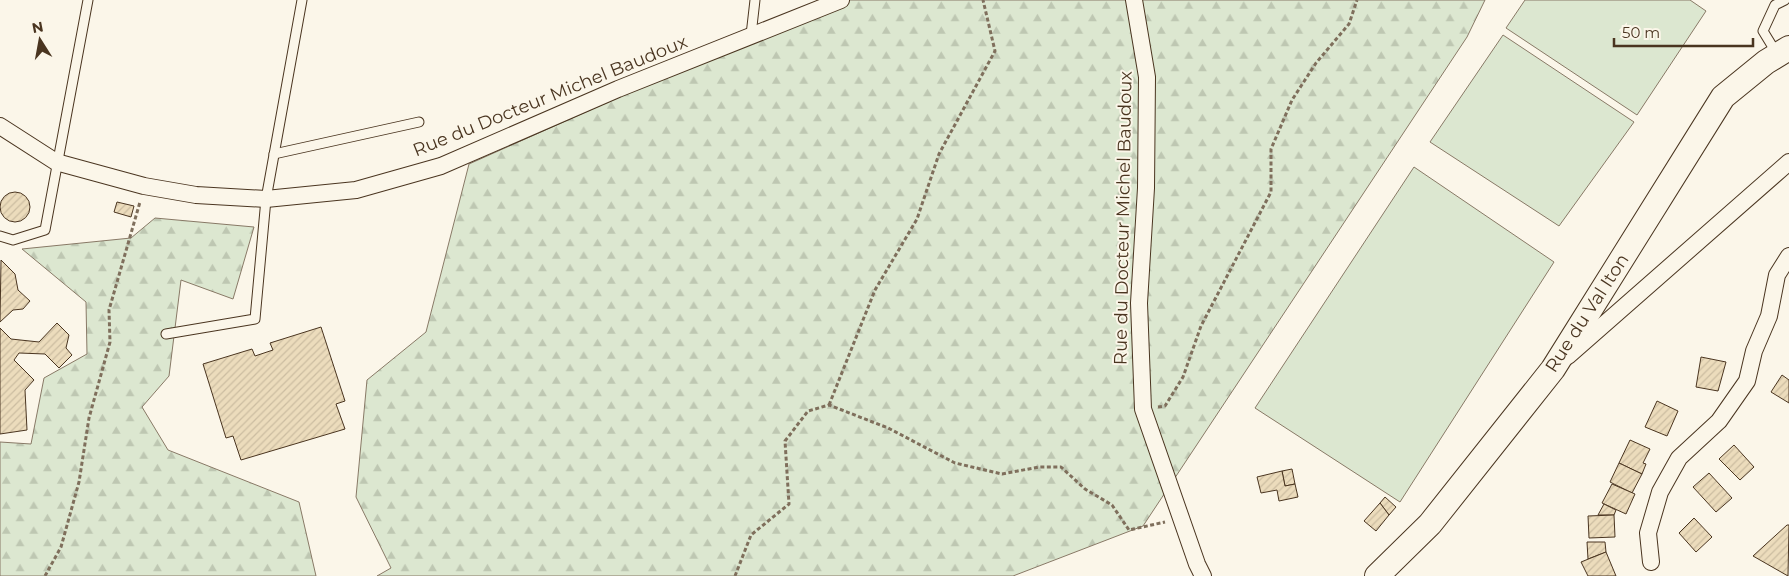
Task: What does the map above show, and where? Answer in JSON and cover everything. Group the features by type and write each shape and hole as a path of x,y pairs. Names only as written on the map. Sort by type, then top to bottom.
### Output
{"street":[{"name":"Rue du Docteur Michel Baudoux","path":"0,126 56,162 144,186 196,195 266,199 356,190 441,166 751,35 841,0"},
{"name":"Rue du Docteur Michel Baudoux","path":"1134,0 1147,77 1146,188 1139,303 1143,409 1180,518 1203,576"},
{"name":"Rue du Val Iton","path":"1377,576 1430,524 1553,369 1723,97 1783,51"},
{"path":"1553,369 1789,162"},
{"path":"1651,562 1648,533 1660,492 1679,458 1719,421 1747,381 1754,351 1769,316 1777,275 1789,256"}],"lane":[{"path":"0,236 13,240 45,230 56,162 88,0"},
{"path":"166,334 255,319 266,199 302,0"},
{"path":"751,35 755,0"},
{"path":"1783,51 1763,31 1775,5 1784,0"},
{"path":"274,154 419,122"}],"path":[{"path":"829,405 875,290 917,219 939,154 995,50 983,0"},
{"path":"1143,409 1165,406 1183,377 1202,326 1271,192 1271,149 1292,100 1316,63 1349,24 1357,0"},
{"path":"45,576 62,547 79,482 89,418 110,342 109,310 144,186"},
{"path":"735,576 751,535 789,504 785,441 808,411 829,405 888,428 955,463 1002,474 1061,466 1085,489 1112,505 1129,530 1180,518"}],"green space":[{"path":"837,0 1485,0 1467,37 1143,526 1013,576 377,576 391,568 356,497 367,380 426,332 469,164"},
{"path":"1525,0 1690,0 1706,11 1637,115 1506,28"},
{"path":"1503,35 1634,122 1559,226 1430,142"},
{"path":"1414,167 1554,262 1400,502 1255,408"},
{"path":"155,218 254,227 233,299 181,280 169,376 142,407 168,450 299,502 316,576 0,576 0,442 31,444 44,378 87,354 86,302 22,249 131,238"}],"building":[{"path":"15,192 26,196 30,207 26,218 15,222 4,218 0,207 4,196"},
{"path":"117,202 134,206 131,217 114,212"},
{"path":"1,260 15,274 18,290 30,301 23,309 13,310 0,322"},
{"path":"57,323 69,335 66,348 72,355 59,368 45,354 19,353 14,360 34,380 25,390 27,430 0,434 0,328 11,339 39,342"},
{"path":"321,327 345,401 336,404 345,429 241,460 233,436 226,438 203,364 252,349 255,356 273,350 270,343"},
{"path":"1701,357 1726,362 1718,391 1696,387"},
{"path":"1782,375 1789,380 1789,403 1771,392"},
{"path":"1657,401 1678,411 1667,436 1645,427"},
{"path":"1630,440 1650,449 1643,463 1646,464 1642,474 1619,463"},
{"path":"1734,445 1754,467 1740,480 1719,459"},
{"path":"1619,463 1642,474 1632,493 1610,482"},
{"path":"1292,469 1295,484 1285,486 1282,471"},
{"path":"1282,471 1285,486 1295,484 1298,497 1279,501 1277,490 1261,493 1257,477"},
{"path":"1709,473 1732,498 1716,512 1693,487"},
{"path":"1612,484 1635,494 1626,514 1602,503"},
{"path":"1385,497 1396,507 1389,515 1380,503"},
{"path":"1380,503 1389,515 1376,531 1364,521"},
{"path":"1604,504 1616,510 1614,515 1598,515"},
{"path":"1614,515 1615,537 1589,538 1588,516"},
{"path":"1694,518 1712,537 1696,552 1679,533"},
{"path":"1789,525 1788,576 1753,556"},
{"path":"1587,542 1605,542 1606,552 1588,559"},
{"path":"1606,552 1616,576 1588,576 1581,562"}]}
